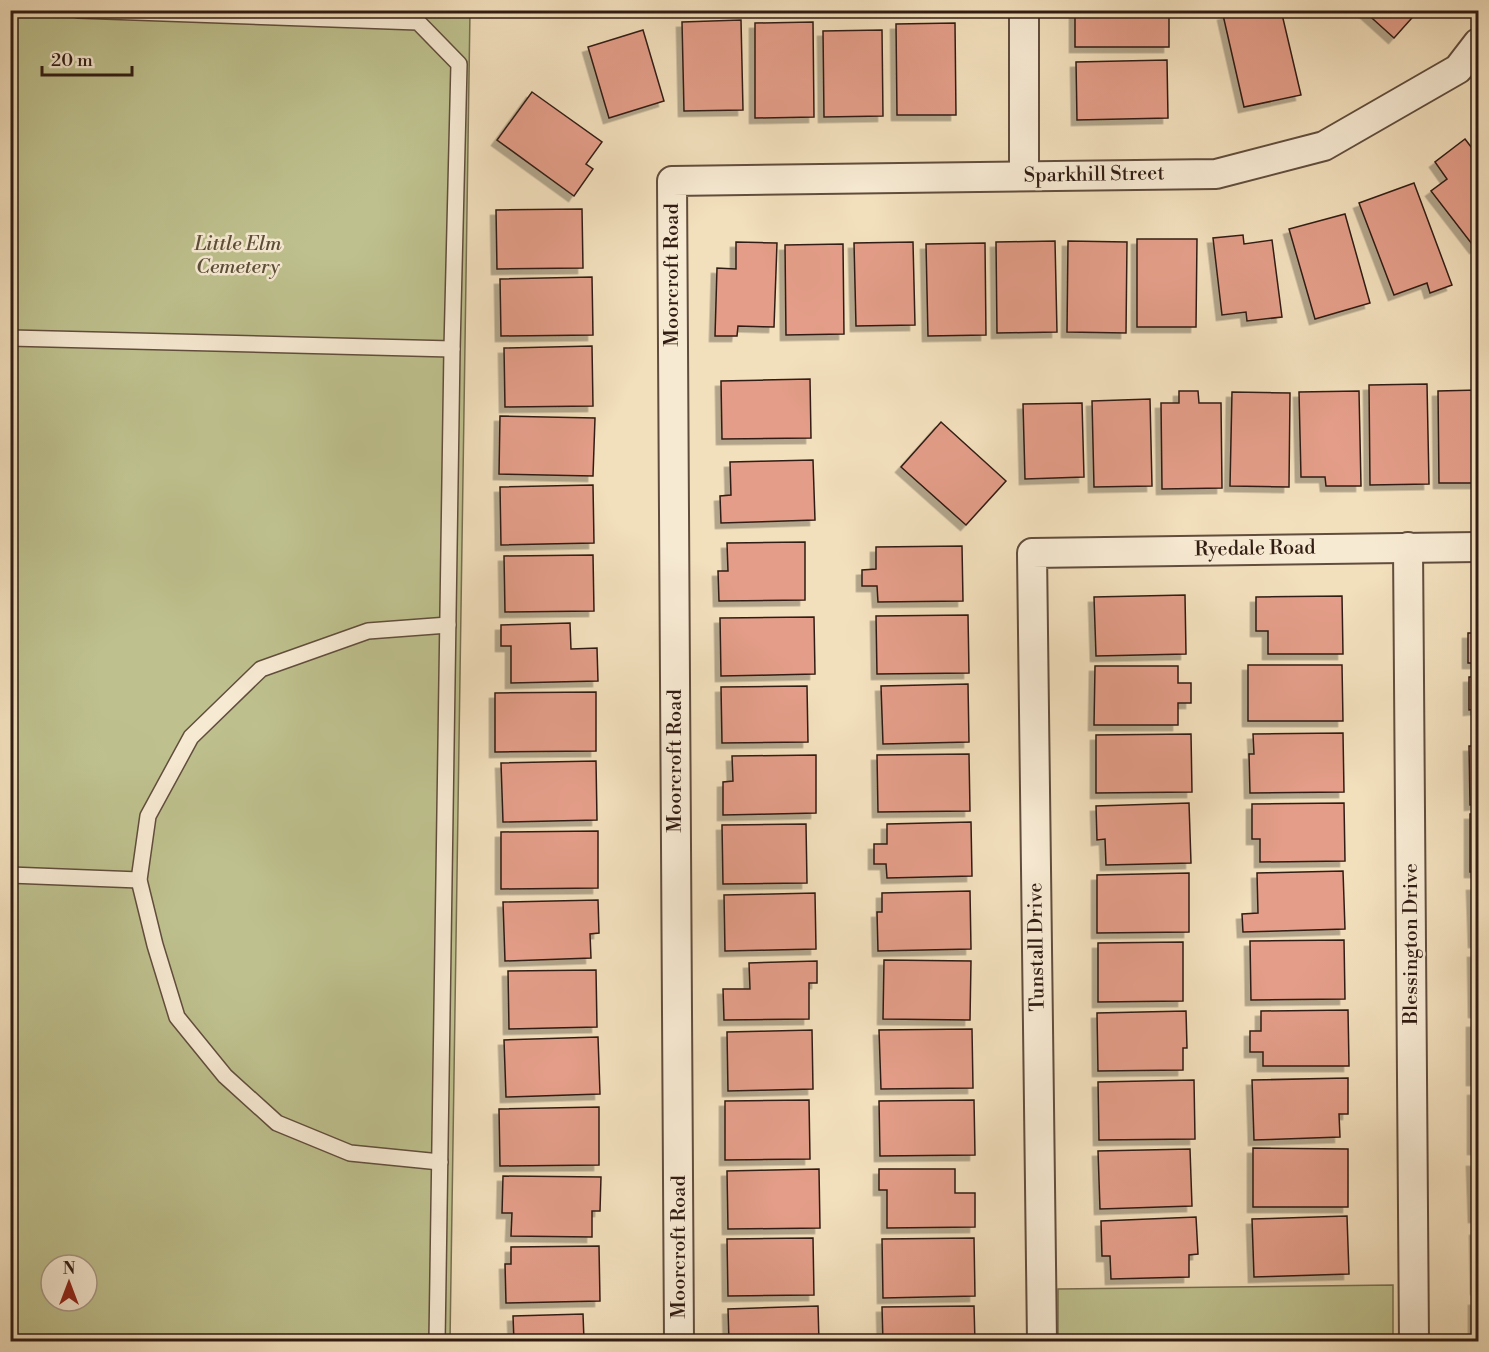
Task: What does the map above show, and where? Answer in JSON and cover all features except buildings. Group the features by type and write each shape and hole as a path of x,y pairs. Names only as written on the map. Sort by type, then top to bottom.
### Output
{"street":[{"path":"1024,10 1024,176"},
{"name":"Sparkhill Street","path":"672,181 1216,174 1324,146 1458,69 1479,43"},
{"name":"Moorcroft Road","path":"672,181 679,1341"},
{"name":"Blessington Drive","path":"1408,547 1414,1341"},
{"name":"Ryedale Road","path":"1032,553 1479,547"},
{"name":"Tunstall Drive","path":"1032,553 1042,1341"}],"lane":[{"path":"78,10 418,22 459,64 452,349 437,1341"},
{"path":"10,338 452,349"},
{"path":"440,1162 350,1153 277,1123 225,1076 177,1017 155,945 139,880 148,816 191,737 261,669 368,631 448,625"},
{"path":"10,875 139,880"}],"green space":[{"name":"Little Elm Cemetery","path":"10,11 470,11 450,1341 11,1341"},
{"path":"1393,1285 1393,1341 1058,1341 1058,1289"}]}
